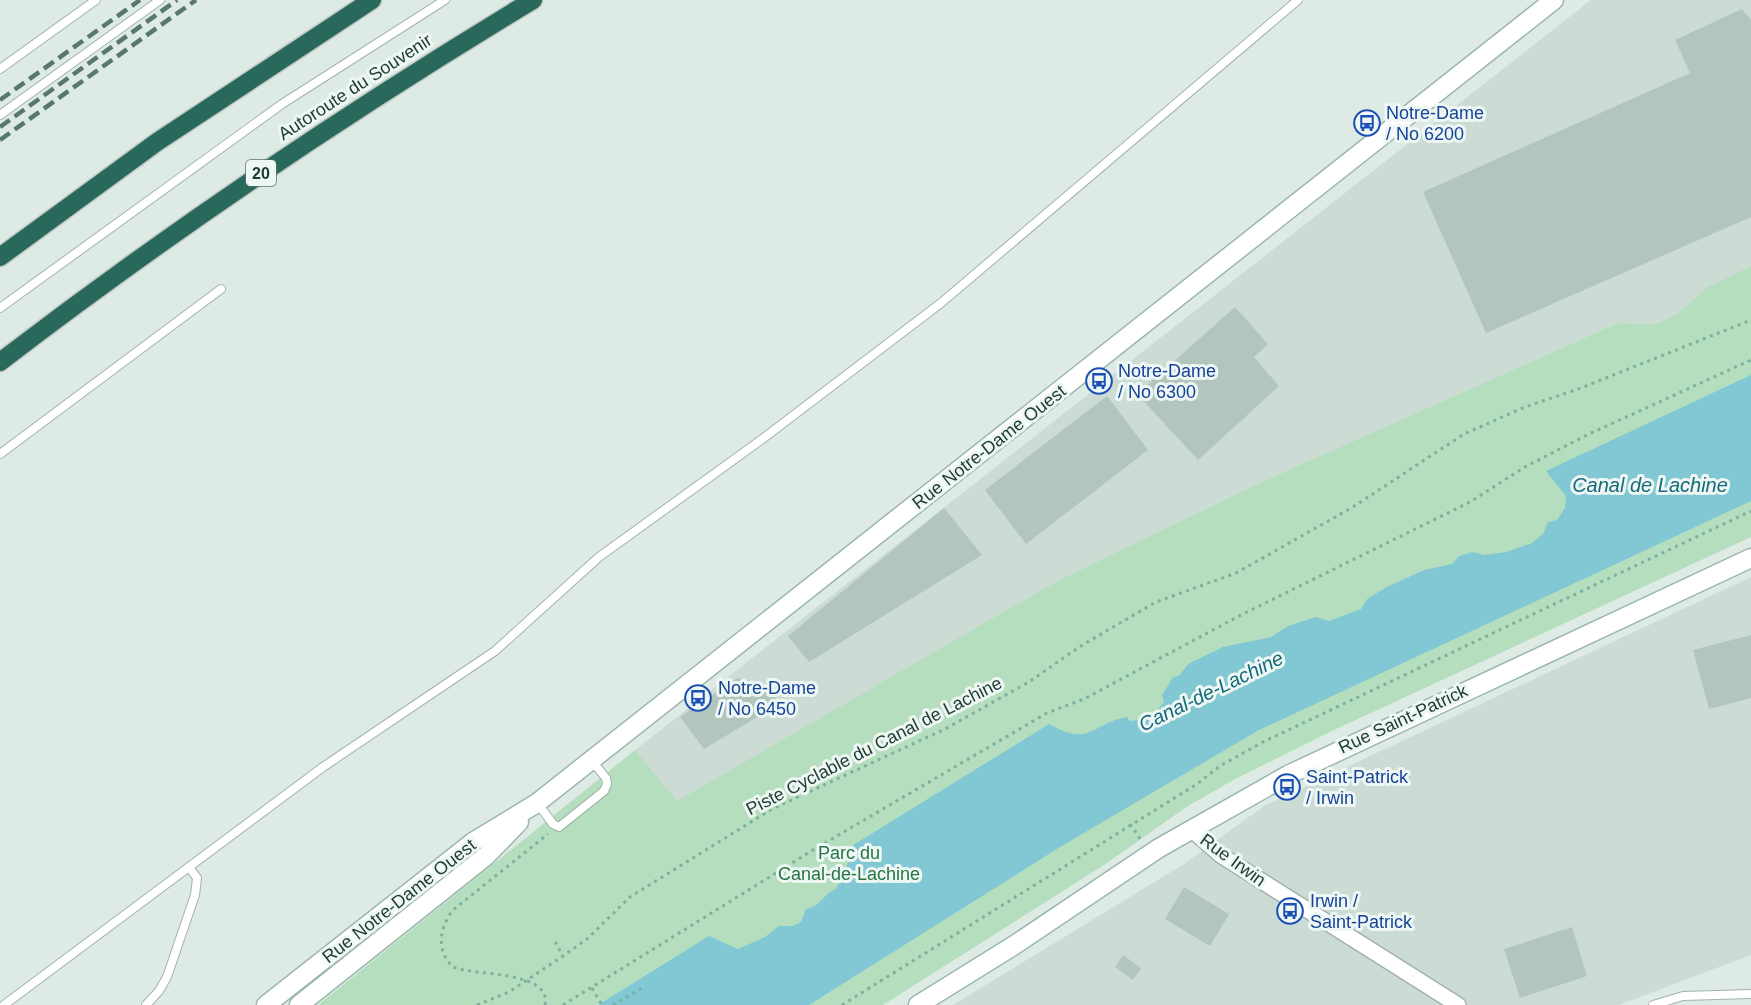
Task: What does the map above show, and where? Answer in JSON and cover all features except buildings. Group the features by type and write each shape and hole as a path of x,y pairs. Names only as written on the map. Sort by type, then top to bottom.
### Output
{"highway":[{"path":"0,257 157,142 372,0"},
{"name":"Autoroute du Souvenir","path":"0,362 140,258 262,173 404,80 533,0"}],"main road":[{"name":"Rue Notre-Dame Ouest","path":"266,1005 473,842 537,803 1554,0"},
{"name":"Rue Saint-Patrick","path":"918,1005 1191,829 1340,749 1751,558"},
{"name":"Rue Notre-Dame Ouest","path":"299,1005 486,856 537,803"}],"street":[{"name":"Rue Irwin","path":"1191,829 1222,856 1458,1005"}],"lane":[{"path":"0,69 96,0"},
{"path":"0,115 160,0"},
{"path":"0,308 265,117 445,0"},
{"path":"4,1005 322,767 495,651 599,556 760,440 941,303 1298,0"},
{"path":"0,454 221,289"},
{"path":"537,803 553,824 559,827 566,822 604,791 607,784 606,778 591,760"},
{"path":"146,1005 167,977 195,895 197,878 189,867"},
{"path":"1653,1005 1683,996 1751,994"}],"path":[{"name":"Piste Cyclable du Canal de Lachine","path":"477,1005 509,992 587,939 630,897 772,809 945,729 1029,682 1105,631 1156,602 1236,573 1353,507 1464,434 1526,407 1592,384 1751,320"},
{"path":"563,1005 818,847 1047,714 1084,699 1241,615 1470,502 1525,467 1587,435 1751,360"},
{"path":"842,1005 1197,784 1220,766 1272,738 1751,511"},
{"path":"1130,824 1142,840"},
{"path":"545,1005 543,990 526,980 465,972 453,968 443,952 443,930 449,915 461,902 548,834"},
{"path":"555,942 563,956"},
{"path":"613,1005 642,987"},
{"path":"592,988 602,1005"}],"shaded area":[{"path":"1591,0 1751,0 1751,266 1707,287 1680,313 1656,324 1618,323 1255,485 1057,581 677,802 635,750"},
{"path":"1751,577 1751,955 1619,1005 953,1005 1184,864 1264,806"}],"green space":[{"name":"Parc du Canal-de-Lachine","path":"1751,266 1751,537 1334,730 1235,779 1188,806 1104,865 883,1005 318,1005 635,750 677,801 1057,581 1255,485 1618,323 1656,324 1679,313 1707,287"}],"water":[{"name":"Canal de Lachine","path":"1751,375 1751,501 1259,730 1060,847 809,1005 598,1005 709,936 738,949 765,937 779,926 793,926 801,922 806,909 815,906 836,889 849,861 842,852 1049,724 1063,731 1083,734 1115,720 1127,717 1130,721 1145,718 1154,713 1164,702 1162,695 1173,677 1179,676 1188,664 1223,647 1271,637 1288,626 1316,617 1329,621 1361,609 1368,598 1387,587 1424,570 1452,564 1459,556 1473,552 1484,555 1506,552 1532,543 1543,534 1548,522 1557,520 1565,508 1566,496 1546,471"}],"railway":[{"path":"0,100 140,0"},
{"path":"0,127 177,0"},
{"path":"0,140 196,0"}],"place":[{"name":"Notre-Dame / No 6200","path":"1367,123"},
{"name":"Notre-Dame / No 6300","path":"1099,381"},
{"name":"Notre-Dame / No 6450","path":"698,698"},
{"name":"Saint-Patrick / Irwin","path":"1287,787"},
{"name":"Irwin / Saint-Patrick","path":"1290,911"}],"water label":[{"name":"Canal-de-Lachine","path":"1211,691"}]}
